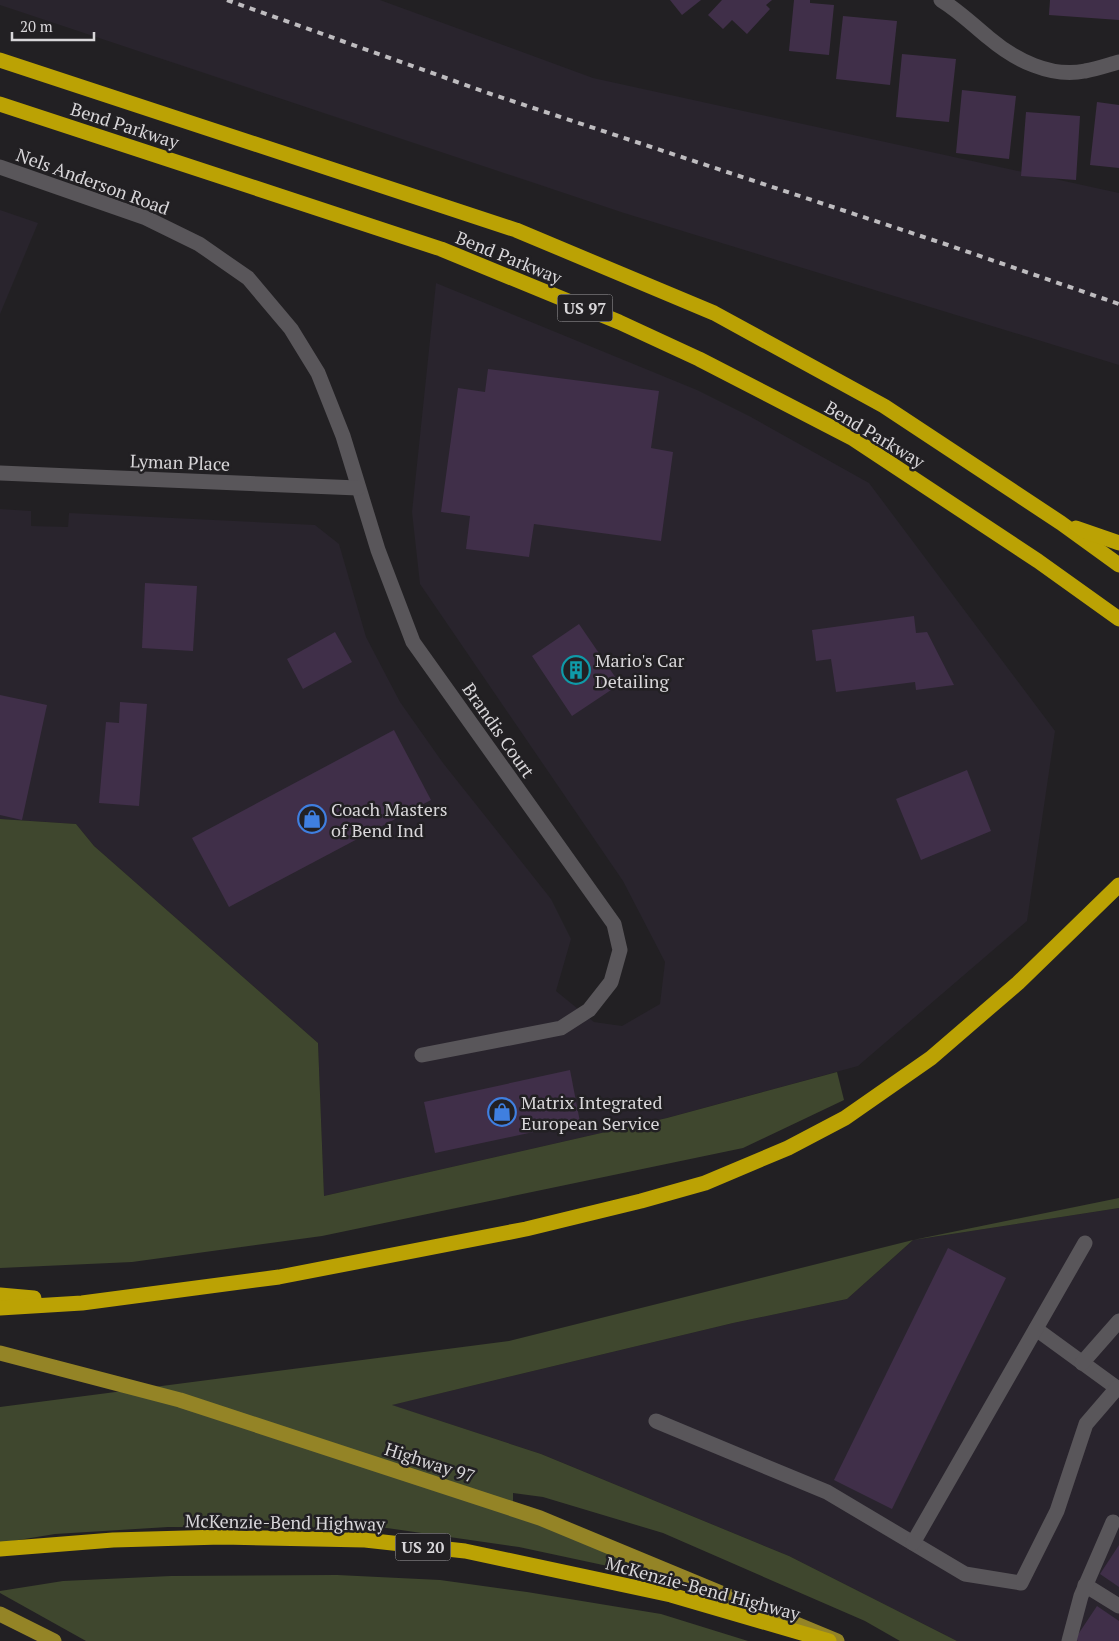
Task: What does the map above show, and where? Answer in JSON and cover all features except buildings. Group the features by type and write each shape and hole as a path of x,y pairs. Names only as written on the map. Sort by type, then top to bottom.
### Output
{"highway":[{"name":"Bend Parkway","path":"0,60 516,230 714,313 884,406 1061,522 1119,566"},
{"name":"Bend Parkway","path":"0,104 441,250 619,322 699,359 852,438 1038,561 1119,620"},
{"path":"1061,522 1119,543"},
{"path":"0,1308 82,1303 288,1275 526,1229 641,1201 705,1183 788,1148 845,1118 931,1058 1018,983 1119,886"},
{"path":"0,1295 82,1303"},
{"name":"McKenzie-Bend Highway","path":"3,1549 113,1540 222,1537 365,1540 465,1551 671,1595 829,1641"}],"main road":[{"name":"Highway 97","path":"0,1353 180,1400 540,1518 836,1641"},
{"path":"0,1614 54,1641"}],"street":[{"path":"941,0 957,9 991,40 1025,62 1054,71 1083,72 1119,62"},
{"name":"Nels Anderson Road","path":"0,167 146,218 199,244 248,278 291,329 318,374 342,436 358,488"},
{"name":"Lyman Place","path":"0,473 358,488"},
{"name":"Brandis Court","path":"358,488 378,550 413,642 614,924 620,950 611,982 589,1010 561,1028 422,1055"},
{"path":"913,1543 1085,1243"},
{"path":"1082,1363 1119,1321"},
{"path":"656,1421 826,1492 965,1574 1021,1583 1057,1511 1086,1424 1118,1388 1036,1329"},
{"path":"1069,1641 1085,1586 1117,1523"},
{"path":"1085,1586 1119,1606"}],"shaded area":[{"path":"0,0 380,0 593,78 1119,193 1119,365 624,213 0,5"},
{"path":"0,210 38,223 0,314"},
{"path":"436,283 697,390 751,417 869,483 1055,731 1027,921 858,1066 667,1118 324,1196 318,1043 94,846 76,824 0,819 0,509 31,511 31,526 68,527 69,513 315,525 339,544 366,637 400,702 443,763 551,899 571,939 556,991 594,1022 622,1026 660,1004 665,962 623,881 420,584 412,512"},
{"path":"1119,1208 1119,1641 957,1641 789,1556 541,1454 391,1405 733,1323 847,1299 913,1240"}],"green space":[{"path":"0,819 76,824 94,846 318,1043 324,1196 667,1118 837,1072 844,1100 743,1148 322,1236 132,1262 0,1268"},
{"path":"1119,1198 1119,1208 913,1240"},
{"path":"913,1240 847,1299 733,1323 392,1405 541,1454 789,1556 957,1641 900,1641 865,1621 663,1533 543,1497 513,1493 513,1514 671,1567 645,1574 519,1547 387,1528 168,1527 55,1534 0,1543 0,1407 509,1341"},
{"path":"337,1575 440,1580 527,1592 661,1614 748,1641 86,1641 0,1593 0,1591 63,1581 171,1576"}],"railway":[{"path":"227,0 491,94 948,245 1119,304"}],"place":[{"name":"Mario's Car Detailing","path":"576,670"},
{"name":"Coach Masters of Bend Ind","path":"312,819"},
{"name":"Matrix Integrated European Service","path":"502,1112"}]}
